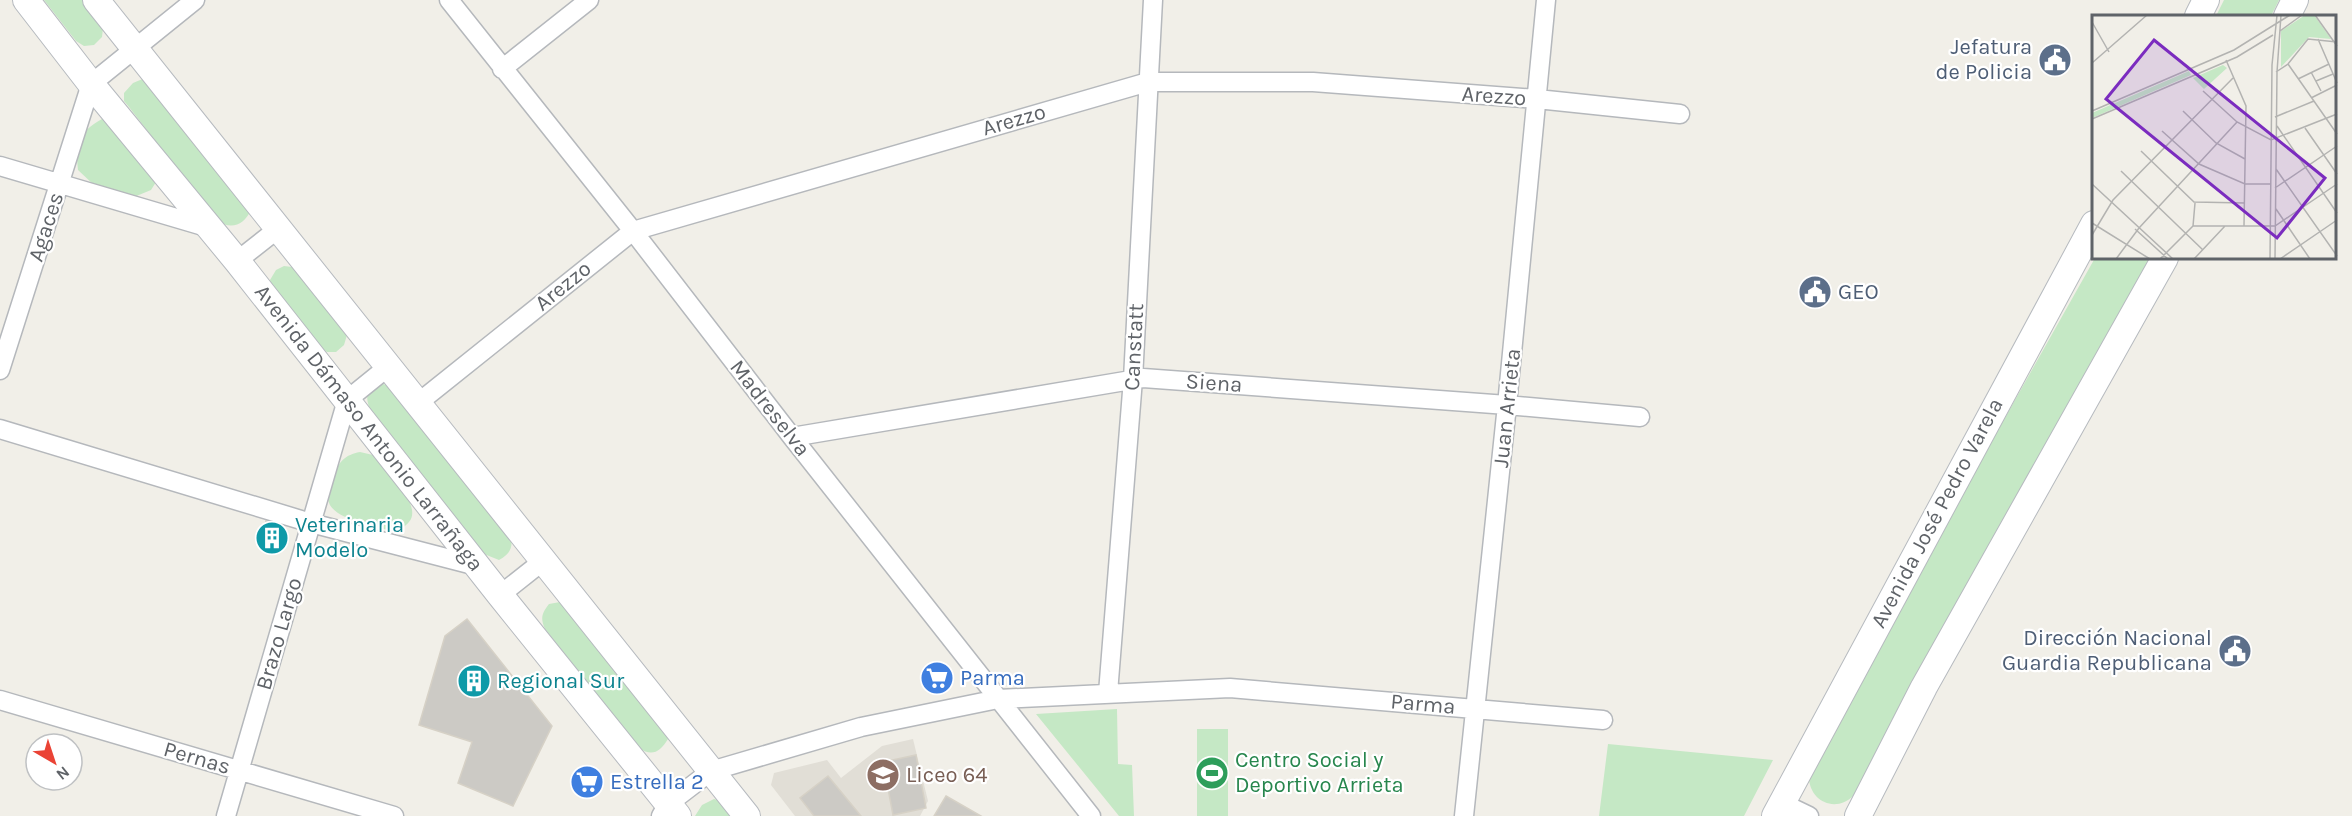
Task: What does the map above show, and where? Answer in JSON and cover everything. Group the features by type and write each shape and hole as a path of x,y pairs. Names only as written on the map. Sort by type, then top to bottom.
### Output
{"street":[{"name":"Avenida Dámaso Antonio Larrañaga","path":"26,0 90,84 237,261 669,812"},
{"path":"96,0 747,816"},
{"path":"90,84 195,0"},
{"name":"Madreselva","path":"449,0 1091,816"},
{"path":"502,69 589,0"},
{"name":"Canstatt","path":"1108,693 1133,380 1153,0"},
{"name":"Juan Arrieta","path":"1464,816 1508,405 1546,0"},
{"path":"2198,15 2206,0"},
{"path":"2288,15 2295,0"},
{"name":"Arezzo","path":"418,403 633,231 1148,81 1313,82 1537,99 1680,114"},
{"name":"Agaces","path":"0,370 90,84"},
{"path":"0,166 210,228"},
{"path":"237,261 279,228"},
{"name":"Avenida José Pedro Varela","path":"1809,816 1779,810 2010,376 2092,228"},
{"path":"1858,816 1924,687 2164,260"},
{"path":"347,400 389,366"},
{"name":"Siena","path":"792,437 1143,378 1640,417"},
{"name":"Brazo Largo","path":"226,816 347,400"},
{"path":"0,429 311,523 477,566"},
{"path":"500,595 543,561"},
{"name":"Parma","path":"711,771 861,727 998,699 1230,688 1604,720"},
{"name":"Pernas","path":"0,700 394,816"},
{"path":"669,812 711,771"}],"shaded area":[{"name":"Liceo 64","path":"913,739 928,801 920,816 795,816 771,785 774,773 827,760 841,778 882,746"}],"green space":[{"path":"44,0 83,0 103,28 102,37 94,45 84,46 76,41"},
{"path":"2224,0 2279,0 2272,15 2216,15"},
{"path":"145,78 251,210 241,222 228,225 217,221 124,101 124,93 133,83"},
{"path":"102,119 107,119 156,182 151,190 134,197 95,186 78,170 77,153 80,140 88,129"},
{"path":"2094,260 2150,260 1945,626 1854,795 1839,804 1824,802 1813,791 1809,774 1886,629"},
{"path":"284,266 292,267 300,272 347,335 344,345 336,352 327,352 320,347 272,289 270,280 276,270"},
{"path":"383,384 392,387 511,536 510,550 503,558 499,560 484,554 372,413 368,403 368,394 373,388"},
{"path":"360,452 373,455 396,480 408,498 412,515 409,522 402,528 388,530 363,523 336,512 330,506 328,493 338,466 346,457"},
{"path":"560,602 665,732 668,739 659,750 652,753 639,748 545,629 542,616 545,610 549,604"},
{"path":"1117,709 1118,764 1132,765 1134,816 1119,816 1036,714"},
{"name":"Centro Social y Deportivo Arrieta","path":"1197,729 1228,729 1228,816 1197,816"},
{"path":"1608,744 1773,760 1744,816 1599,816"},
{"path":"714,799 720,801 731,816 695,816 702,805"}],"building":[{"name":"Veterinaria Modelo","path":"266,521 281,526 285,534 281,549 260,543"},
{"name":"Regional Sur","path":"467,619 552,726 513,806 458,783 472,742 419,725 445,636"},
{"path":"916,755 926,808 893,815 883,762"},
{"path":"828,776 861,816 814,816 800,798"},
{"path":"946,796 981,816 934,816"}],"place":[{"name":"Jefatura de Policia","path":"2055,60"},
{"name":"GEO","path":"1815,292"},
{"name":"Veterinaria Modelo","path":"272,538"},
{"name":"Dirección Nacional Guardia Republicana","path":"2235,651"},
{"name":"Parma","path":"937,678"},
{"name":"Regional Sur","path":"474,681"},
{"name":"Centro Social y Deportivo Arrieta","path":"1212,773"},
{"name":"Liceo 64","path":"883,775"},
{"name":"Estrella 2","path":"587,782"}]}
